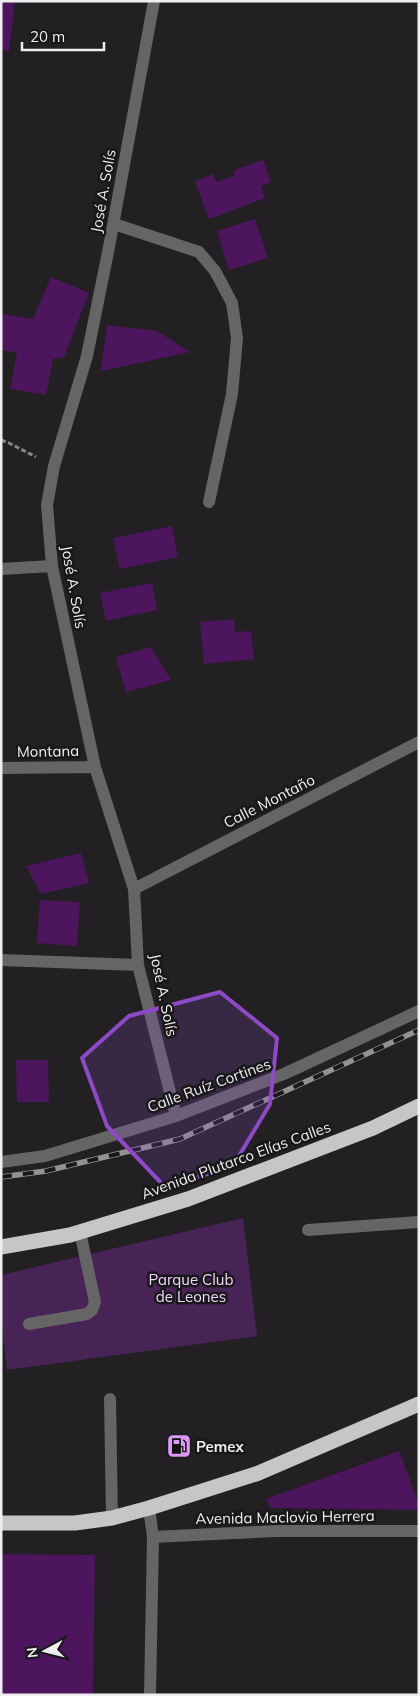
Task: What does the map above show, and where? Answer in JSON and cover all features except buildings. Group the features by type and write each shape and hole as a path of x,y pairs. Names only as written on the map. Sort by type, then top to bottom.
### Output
{"highway":[{"name":"Avenida Plutarco Elías Calles","path":"1,1247 80,1232 188,1199 373,1128 419,1106"},
{"path":"1,1523 76,1523 112,1518 149,1508 256,1474 419,1404"}],"street":[{"name":"José A. Solís","path":"154,1 114,224 87,356 54,466 47,505 52,566 95,766 134,889 138,965 176,1116"},
{"path":"114,224 199,252 215,270 232,303 237,338 232,394 209,502"},
{"path":"1,569 52,566"},
{"name":"Calle Montaño","path":"134,889 419,742"},
{"name":"Montana","path":"1,768 95,766"},
{"path":"1,960 138,965"},
{"name":"Calle Ruíz Cortines","path":"1,1162 45,1156 176,1116 284,1074 419,1011"},
{"path":"308,1230 419,1222"},
{"path":"29,1324 87,1314 92,1310 95,1302 80,1232"},
{"path":"110,1399 112,1518"},
{"path":"149,1508 153,1537 150,1695"},
{"name":"Avenida Maclovio Herrera","path":"153,1537 276,1531 419,1531"}],"path":[{"path":"1,440 54,466"}],"highlighted area":[{"path":"220,992 277,1038 270,1104 233,1166 165,1187 107,1126 82,1058 129,1016"}],"green space":[{"name":"Parque Club de Leones","path":"243,1218 257,1336 7,1370 1,1317 1,1275"}],"railway":[{"path":"1,1177 46,1171 180,1139 419,1030"}],"place":[{"name":"Pemex","path":"179,1446"}]}
